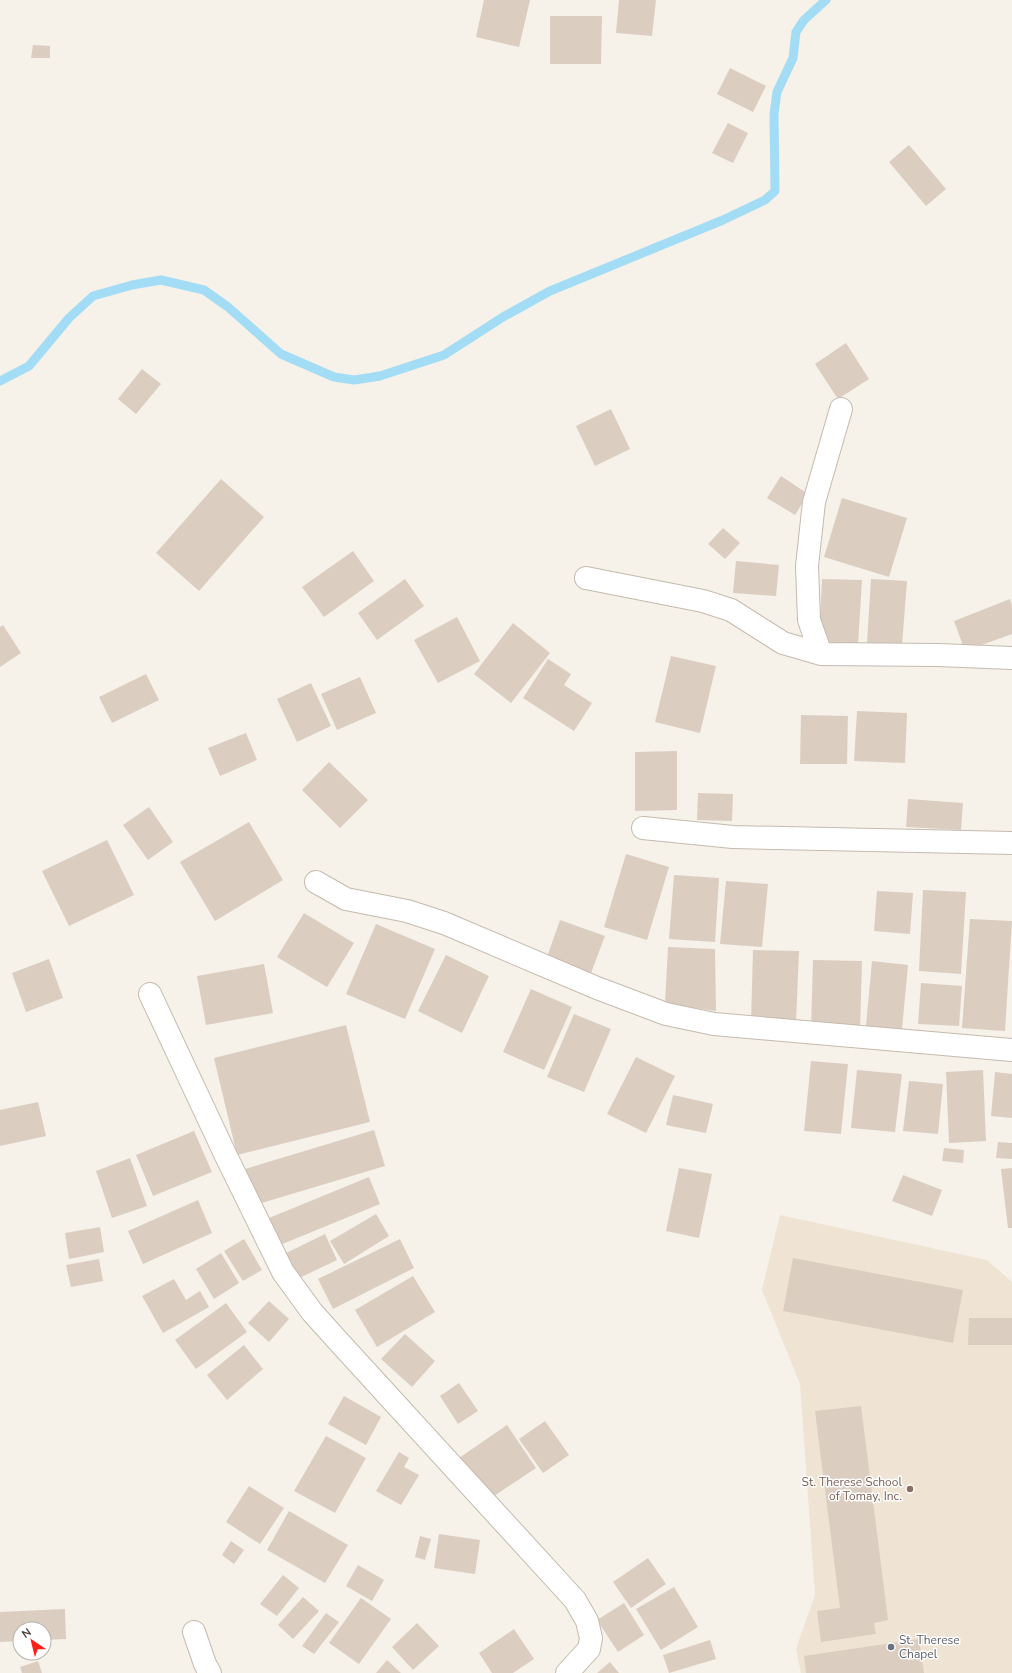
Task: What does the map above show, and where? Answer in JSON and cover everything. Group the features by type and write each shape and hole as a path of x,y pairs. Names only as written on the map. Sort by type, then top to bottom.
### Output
{"street":[{"path":"821,654 809,620 807,566 814,502 842,409"},
{"path":"586,578 703,601 731,610 783,642 821,654 938,655 1012,658"},
{"path":"643,828 733,837 1012,843"},
{"path":"316,882 346,898 407,911 444,923 597,988 666,1014 714,1024 1012,1050"},
{"path":"150,994 226,1156 283,1272 312,1312 575,1600 587,1621 591,1638 589,1650 567,1673"},
{"path":"194,1632 205,1664 210,1673"}],"shaded area":[{"name":"St. Therese School of Tomay, Inc.","path":"780,1215 987,1260 1012,1282 1012,1673 801,1673 796,1649 815,1595 800,1384 762,1290"}],"building":[{"path":"484,0 530,0 519,47 476,37"},
{"path":"619,0 656,0 652,36 616,33"},
{"path":"550,16 602,16 601,64 550,64"},
{"path":"33,45 50,46 50,58 31,58"},
{"path":"730,68 766,86 753,112 717,94"},
{"path":"728,123 748,133 733,163 712,153"},
{"path":"909,145 946,189 926,206 889,162"},
{"path":"846,343 869,379 838,399 815,364"},
{"path":"142,369 161,384 136,414 118,399"},
{"path":"611,409 630,449 595,466 576,426"},
{"path":"781,476 808,494 795,515 767,498"},
{"path":"221,479 264,517 199,591 156,553"},
{"path":"842,498 907,518 889,577 824,557"},
{"path":"723,528 740,543 725,559 708,544"},
{"path":"353,551 374,581 324,617 302,587"},
{"path":"736,561 779,565 776,596 733,593"},
{"path":"405,579 424,606 377,640 358,613"},
{"path":"822,579 862,580 858,644 819,642"},
{"path":"871,579 907,581 902,645 867,643"},
{"path":"1010,599 1012,606 1012,634 965,651 954,621"},
{"path":"457,617 480,661 438,683 414,640"},
{"path":"513,623 550,653 511,703 474,674"},
{"path":"3,625 21,653 0,667 0,627"},
{"path":"671,656 716,666 700,733 655,722"},
{"path":"548,659 571,674 564,685 592,703 574,731 523,698"},
{"path":"146,674 159,700 112,723 99,697"},
{"path":"360,677 376,713 337,730 321,694"},
{"path":"311,683 331,726 297,742 277,699"},
{"path":"857,711 907,713 905,763 854,761"},
{"path":"801,715 848,716 847,764 800,764"},
{"path":"246,733 257,760 220,776 208,748"},
{"path":"677,751 677,810 635,811 635,752"},
{"path":"329,762 368,800 340,828 302,790"},
{"path":"698,793 733,794 732,821 697,820"},
{"path":"908,799 963,803 961,830 906,827"},
{"path":"149,807 173,842 148,860 123,825"},
{"path":"249,822 283,880 215,921 180,862"},
{"path":"107,840 134,895 69,926 42,871"},
{"path":"626,854 669,867 647,940 604,927"},
{"path":"674,875 719,878 715,942 669,939"},
{"path":"726,881 768,884 762,947 720,944"},
{"path":"923,890 966,892 961,974 919,971"},
{"path":"877,891 913,893 910,934 874,931"},
{"path":"304,913 354,943 327,987 277,957"},
{"path":"970,919 1012,921 1005,1031 962,1028"},
{"path":"560,920 605,936 591,973 547,957"},
{"path":"376,924 435,949 405,1019 346,994"},
{"path":"668,947 715,949 716,1011 665,1004"},
{"path":"753,950 799,951 796,1023 751,1022"},
{"path":"446,955 489,976 462,1033 418,1011"},
{"path":"49,959 63,998 26,1012 12,973"},
{"path":"813,960 862,961 860,1030 811,1029"},
{"path":"872,961 908,965 902,1029 866,1026"},
{"path":"264,964 273,1013 206,1025 197,976"},
{"path":"921,983 962,986 959,1026 918,1024"},
{"path":"531,989 572,1007 544,1070 503,1052"},
{"path":"574,1014 611,1029 584,1092 547,1077"},
{"path":"346,1025 370,1122 237,1155 214,1058"},
{"path":"636,1057 675,1076 646,1133 607,1114"},
{"path":"811,1061 848,1064 841,1134 804,1131"},
{"path":"857,1070 902,1074 895,1132 851,1128"},
{"path":"983,1070 986,1141 949,1143 946,1072"},
{"path":"995,1072 1012,1074 1012,1118 991,1116"},
{"path":"909,1081 943,1084 938,1134 903,1131"},
{"path":"673,1095 713,1104 706,1133 666,1125"},
{"path":"38,1102 46,1136 0,1146 0,1110"},
{"path":"374,1130 385,1166 255,1205 245,1169"},
{"path":"194,1131 212,1172 153,1196 136,1155"},
{"path":"998,1142 1012,1143 1012,1159 996,1158"},
{"path":"944,1148 964,1150 963,1163 942,1161"},
{"path":"130,1158 147,1206 112,1218 96,1171"},
{"path":"679,1168 712,1174 699,1238 666,1231"},
{"path":"1012,1168 1012,1228 1008,1228 1001,1169"},
{"path":"903,1175 942,1190 932,1216 892,1201"},
{"path":"369,1177 380,1204 280,1245 269,1218"},
{"path":"198,1200 212,1233 143,1264 128,1231"},
{"path":"376,1214 389,1236 344,1264 330,1241"},
{"path":"100,1227 104,1252 69,1259 65,1233"},
{"path":"325,1234 337,1260 293,1281 280,1256"},
{"path":"244,1239 262,1270 243,1281 224,1251"},
{"path":"400,1239 414,1268 333,1309 318,1279"},
{"path":"221,1253 239,1283 214,1299 196,1269"},
{"path":"793,1258 963,1290 953,1343 783,1311"},
{"path":"99,1259 103,1281 71,1287 66,1265"},
{"path":"413,1276 435,1312 377,1347 355,1310"},
{"path":"174,1279 186,1300 200,1291 209,1307 163,1333 142,1296"},
{"path":"269,1301 289,1319 269,1342 248,1323"},
{"path":"226,1303 247,1332 196,1369 175,1340"},
{"path":"969,1318 1012,1318 1012,1345 968,1345"},
{"path":"405,1334 435,1361 412,1387 381,1359"},
{"path":"244,1345 263,1369 227,1400 207,1375"},
{"path":"459,1383 478,1411 458,1424 440,1396"},
{"path":"344,1396 381,1417 366,1445 328,1424"},
{"path":"861,1406 888,1620 874,1623 876,1634 821,1642 817,1611 840,1608 815,1411"},
{"path":"545,1421 569,1455 543,1473 519,1439"},
{"path":"507,1425 536,1468 488,1500 459,1458"},
{"path":"326,1436 366,1458 335,1513 294,1491"},
{"path":"399,1452 409,1458 404,1467 419,1475 401,1505 376,1491"},
{"path":"249,1486 284,1508 260,1544 226,1522"},
{"path":"289,1511 348,1545 325,1583 267,1550"},
{"path":"439,1534 480,1540 475,1574 434,1568"},
{"path":"420,1536 431,1539 425,1560 415,1557"},
{"path":"231,1541 244,1550 234,1564 222,1555"},
{"path":"648,1558 666,1584 631,1608 613,1582"},
{"path":"358,1565 384,1580 372,1601 346,1586"},
{"path":"283,1575 299,1588 277,1616 260,1604"},
{"path":"674,1587 698,1627 661,1650 636,1609"},
{"path":"303,1597 319,1611 293,1639 278,1625"},
{"path":"361,1598 391,1619 359,1664 329,1643"},
{"path":"624,1603 644,1635 618,1652 597,1620"},
{"path":"65,1609 66,1639 52,1640 52,1621 12,1621 12,1641 0,1642 0,1612"},
{"path":"326,1613 339,1622 314,1654 302,1646"},
{"path":"417,1623 439,1646 413,1670 392,1647"},
{"path":"514,1629 534,1659 513,1673 492,1673 479,1653"},
{"name":"St. Therese Chapel","path":"919,1639 924,1673 806,1673 804,1656"},
{"path":"710,1640 716,1659 669,1673 663,1655"},
{"path":"387,1660 401,1673 376,1673"},
{"path":"38,1661 42,1673 22,1673 20,1667"},
{"path":"610,1662 619,1673 597,1673"}],"waterway":[{"path":"0,381 29,366 69,318 93,296 132,285 161,280 204,290 228,307 281,354 334,377 354,380 380,376 444,355 503,317 550,291 723,220 765,200 775,191 774,114 777,92 793,58 796,32 804,20 826,0"}],"place":[{"name":"St. Therese School of Tomay, Inc.","path":"910,1489"},
{"name":"St. Therese Chapel","path":"891,1647"}]}
